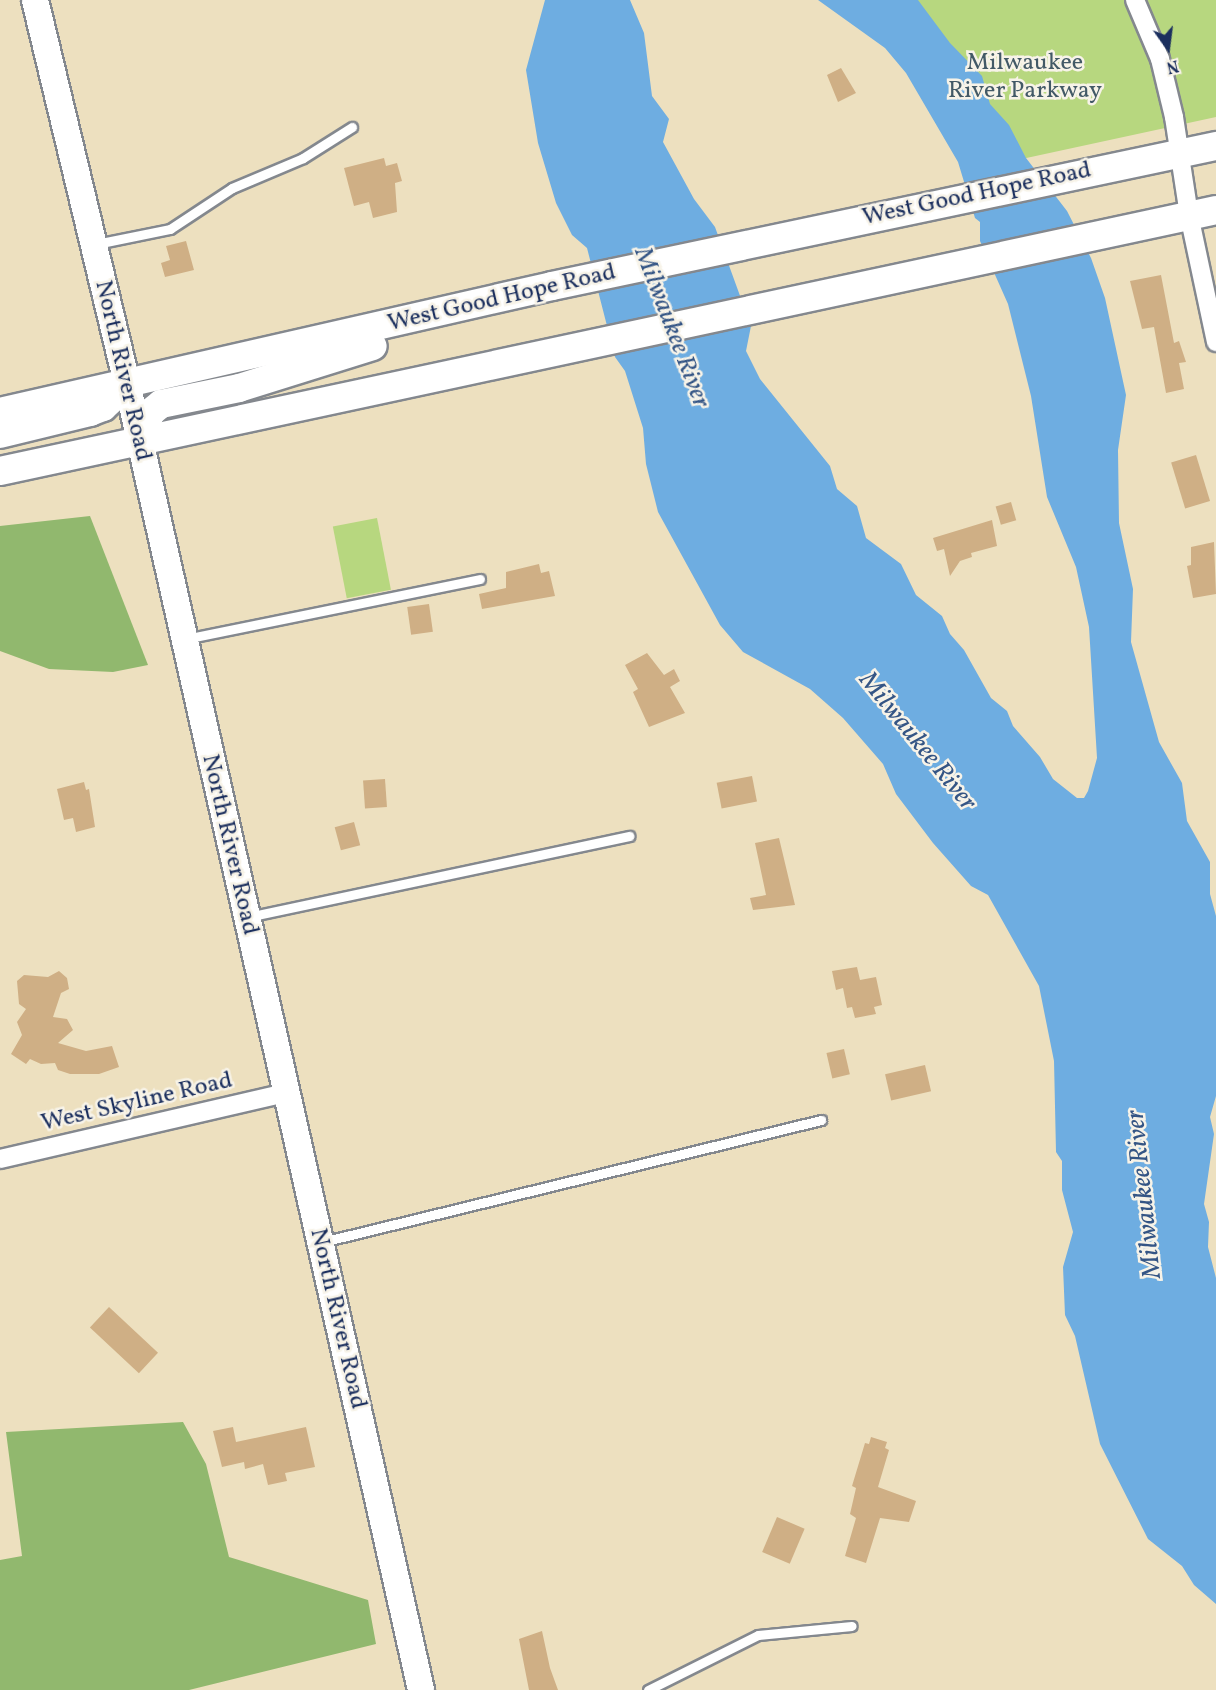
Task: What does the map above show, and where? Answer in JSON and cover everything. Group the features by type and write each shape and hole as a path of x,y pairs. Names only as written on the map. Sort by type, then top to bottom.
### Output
{"main road":[{"name":"West Good Hope Road","path":"0,412 552,286 1216,146"},
{"path":"0,471 794,298 1203,213"},
{"path":"138,440 151,412 161,404 239,388 373,346 437,314"},
{"path":"0,434 104,407 127,383"}],"street":[{"name":"North River Road","path":"36,0 127,383 421,1690"},
{"path":"1135,0 1160,59 1181,153 1203,213 1216,342"},
{"name":"West Skyline Road","path":"0,1159 286,1094"}],"lane":[{"path":"94,244 170,230 232,188 303,158 352,127"},
{"path":"183,640 480,579"},
{"path":"246,917 630,836"},
{"path":"320,1242 821,1120"},
{"path":"648,1690 759,1635 852,1626"}],"green space":[{"name":"Milwaukee River Parkway","path":"861,0 1216,0 1216,117 989,166"},
{"path":"90,516 148,665 113,672 49,669 0,651 0,526"},
{"path":"377,518 391,590 347,598 333,527"},
{"path":"183,1422 206,1464 229,1557 368,1600 376,1644 189,1690 0,1690 0,1560 22,1556 6,1432"}],"water":[{"name":"Milwaukee River","path":"545,0 630,0 644,33 652,96 669,119 663,142 694,199 715,227 751,326 746,351 760,379 830,466 837,489 857,506 866,538 901,564 916,595 942,616 950,634 964,650 991,698 1007,711 1013,726 1040,757 1053,779 1077,798 1084,798 1088,791 1097,758 1089,627 1076,567 1047,497 1031,396 1008,304 980,241 980,222 975,218 958,162 906,73 885,48 818,0 918,0 950,43 982,76 990,104 1009,125 1026,158 1067,211 1091,258 1105,298 1126,395 1118,450 1119,523 1133,589 1131,642 1159,742 1182,783 1187,821 1210,862 1210,894 1216,916 1216,1096 1210,1117 1214,1134 1204,1204 1209,1222 1208,1247 1216,1278 1216,1604 1194,1585 1182,1566 1148,1539 1100,1444 1075,1336 1065,1315 1063,1267 1073,1232 1062,1190 1062,1161 1056,1152 1054,1061 1039,986 988,895 971,886 933,843 896,794 883,764 843,718 810,689 743,652 720,625 658,512 646,464 643,428 625,371 615,357 587,248 572,235 556,203 538,143 526,70"}],"building":[{"path":"841,68 856,93 838,102 827,75"},
{"path":"384,158 386,166 397,163 402,181 395,183 397,212 373,218 369,202 354,206 344,168"},
{"path":"186,241 194,270 165,277 161,263 170,260 166,246"},
{"path":"1161,275 1174,343 1179,341 1186,362 1179,363 1184,389 1166,393 1154,327 1142,329 1130,281"},
{"path":"1196,455 1210,501 1185,509 1171,463"},
{"path":"1011,502 1016,520 1001,525 996,506"},
{"path":"992,520 997,546 971,553 972,557 960,561 950,576 944,549 937,551 933,538"},
{"path":"1214,542 1216,594 1193,598 1187,566 1191,565 1191,547"},
{"path":"539,564 541,573 549,571 555,596 482,609 479,594 506,588 506,572"},
{"path":"429,604 433,632 411,635 407,607"},
{"path":"647,653 664,675 674,669 680,681 670,687 685,713 649,727 633,692 638,689 625,665"},
{"path":"752,776 757,802 722,808 717,783"},
{"path":"385,779 387,807 365,808 363,781"},
{"path":"84,782 86,790 89,789 95,827 76,832 73,818 64,820 57,789"},
{"path":"354,822 360,845 341,850 335,827"},
{"path":"779,838 795,905 753,910 750,898 766,895 755,843"},
{"path":"857,967 860,980 876,977 882,1005 874,1007 876,1014 855,1018 852,1007 847,1008 843,988 836,990 832,971"},
{"path":"59,971 67,978 69,989 61,993 53,1017 67,1019 73,1030 58,1043 86,1051 112,1046 119,1067 99,1074 70,1074 58,1070 55,1063 41,1064 30,1059 26,1064 11,1054 22,1035 17,1022 26,1009 19,1004 17,981 24,975 48,977"},
{"path":"844,1049 850,1074 832,1078 826,1053"},
{"path":"925,1065 931,1091 891,1101 885,1074"},
{"path":"109,1307 158,1353 139,1373 90,1327"},
{"path":"233,1427 236,1442 306,1427 315,1467 285,1473 287,1481 268,1485 263,1464 245,1469 244,1462 222,1467 213,1431"},
{"path":"871,1437 887,1442 885,1448 889,1450 878,1487 916,1501 909,1522 880,1518 866,1563 845,1556 856,1518 850,1514 856,1488 852,1486 865,1443 869,1444"},
{"path":"777,1517 805,1529 790,1564 762,1552"},
{"path":"542,1631 550,1668 558,1690 529,1690 519,1639"}]}
